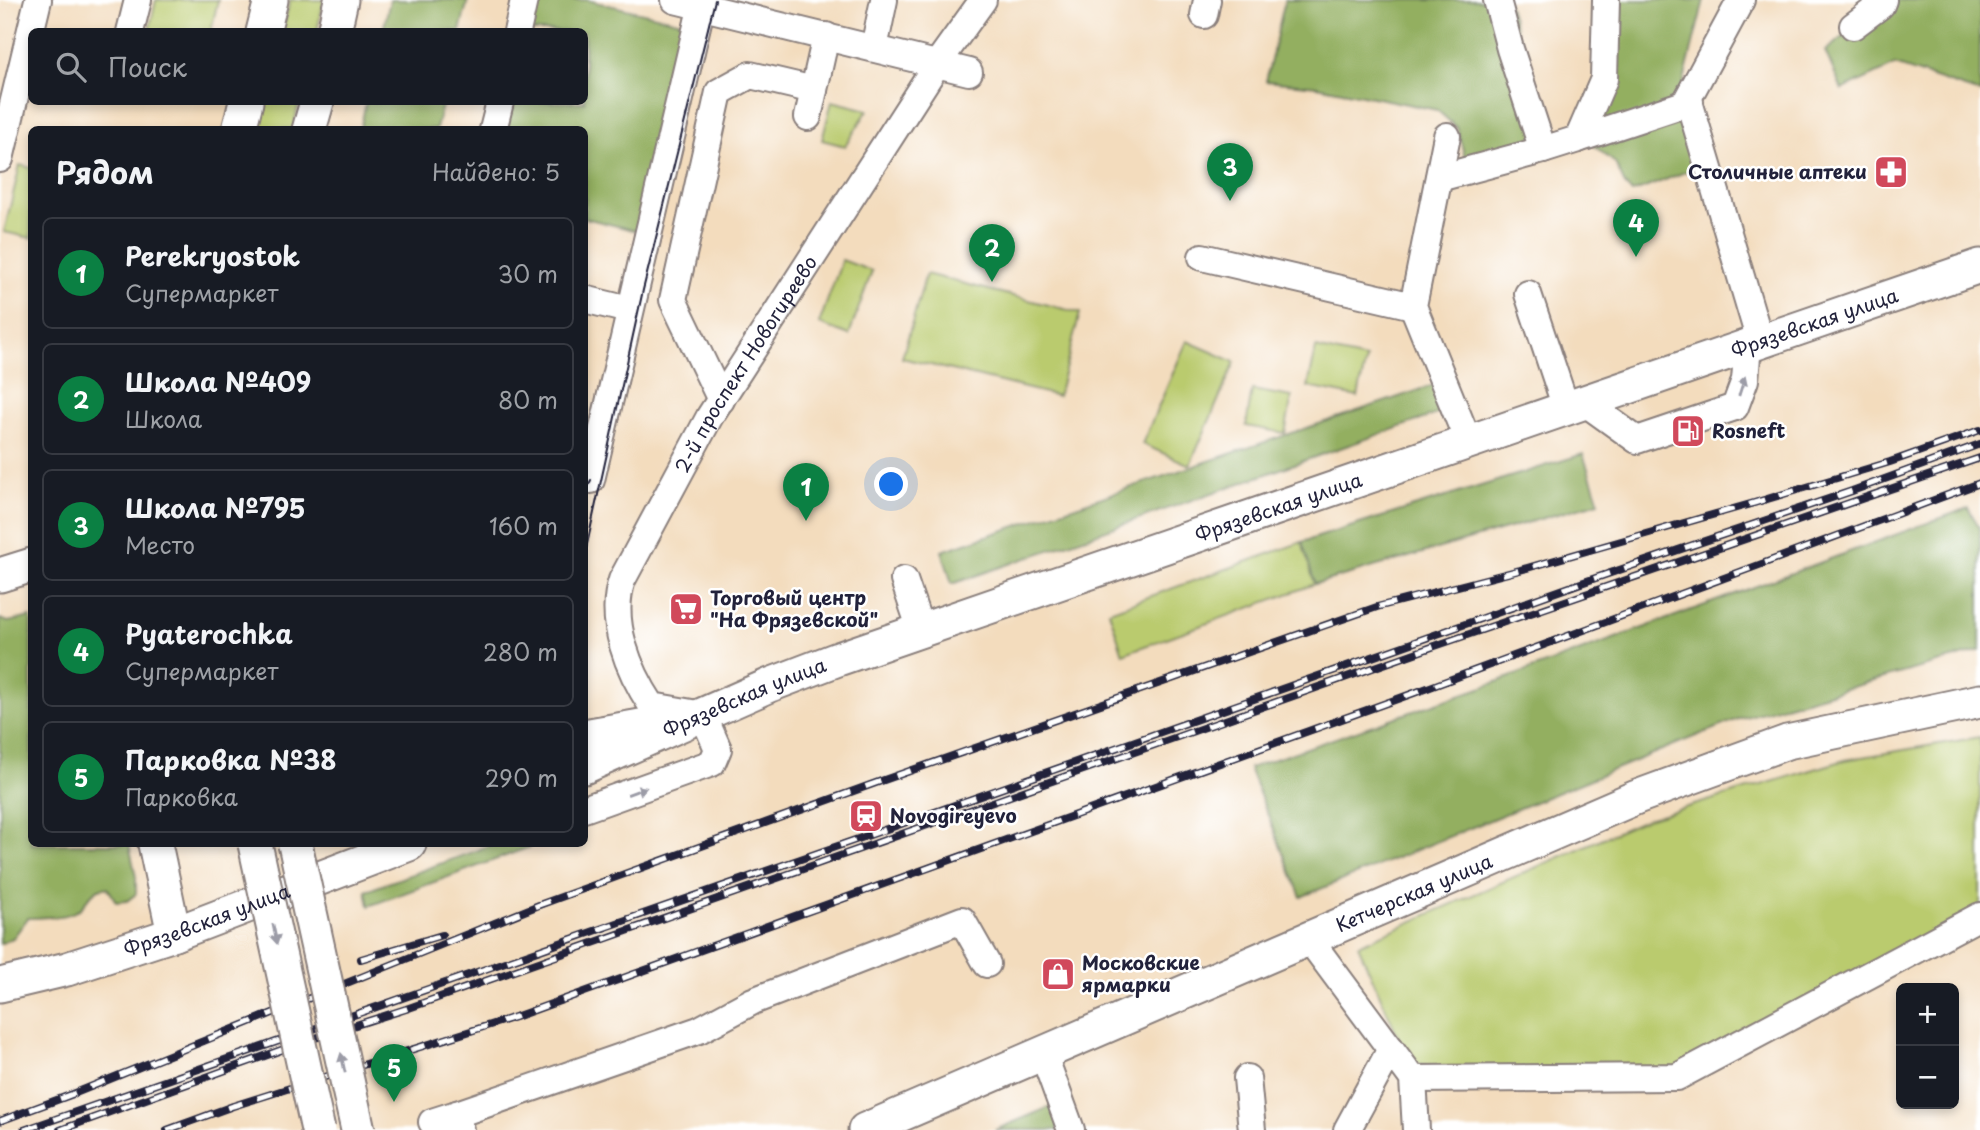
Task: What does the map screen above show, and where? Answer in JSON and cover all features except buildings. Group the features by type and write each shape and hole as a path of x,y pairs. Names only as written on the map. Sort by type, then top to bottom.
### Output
{"main road":[{"path":"264,28 271,0"},
{"path":"335,28 341,0"},
{"path":"240,126 245,105"},
{"path":"310,126 316,105"},
{"name":"Фрязевская улица","path":"588,764 804,672 921,630 1980,265"},
{"path":"0,575 28,566"},
{"name":"Кетчерская улица","path":"865,1130 1637,797 1787,742 1980,701"},
{"path":"588,735 703,715"},
{"path":"156,847 174,934"},
{"path":"256,847 318,1130"},
{"path":"296,847 358,1130"},
{"name":"Фрязевская улица","path":"0,985 67,969 174,934 397,847"}],"street":[{"path":"31,28 38,0"},
{"path":"131,28 138,0"},
{"path":"518,28 524,0"},
{"path":"674,0 749,8 826,36 969,72"},
{"path":"874,48 884,0"},
{"name":"2-й проспект Новогиреево","path":"703,715 652,706 639,687 621,636 617,600 622,580 710,416 937,64 983,0"},
{"path":"1497,0 1543,150"},
{"path":"1578,139 1604,79 1606,0"},
{"path":"1528,294 1575,405 1637,440 1735,407 1754,343 1688,98 1741,0"},
{"path":"1853,26 1881,5 1883,0"},
{"path":"590,472 703,3"},
{"path":"808,117 826,36"},
{"path":"0,159 28,42"},
{"path":"721,400 673,300 719,92 750,75 814,90"},
{"path":"1439,178 1543,150 1689,102"},
{"path":"494,126 499,105"},
{"path":"1447,136 1413,306 1468,441"},
{"path":"1202,257 1413,306"},
{"path":"588,300 629,310"},
{"path":"904,580 921,630"},
{"path":"588,808 712,763 718,749 703,715"},
{"path":"1413,1079 1677,1077 1980,916"},
{"path":"449,1122 699,1030 752,1001 962,920 987,964"},
{"path":"1309,939 1413,1079 1416,1130"},
{"path":"1348,1130 1391,1049"},
{"path":"1043,1053 1071,1130"},
{"path":"1247,1078 1252,1130"}],"green space":[{"path":"156,0 218,0 212,28 150,28"},
{"path":"290,0 324,0 318,28 283,28"},
{"path":"390,0 468,0 461,28 384,28"},
{"path":"537,0 587,0 691,24 641,232 588,219 588,126 507,126 512,105 588,105 588,28 531,28"},
{"path":"1285,0 1507,0 1548,135 1465,158 1457,128 1437,110 1317,86 1266,81"},
{"path":"1618,0 1704,0 1680,97 1703,165 1632,193 1625,185 1615,163 1592,144 1600,98 1618,77"},
{"path":"1892,0 1980,0 1980,93 1895,65 1842,90 1825,51"},
{"path":"832,101 868,110 845,146 822,140"},
{"path":"264,105 298,105 294,126 259,126"},
{"path":"365,105 442,105 437,126 361,126"},
{"path":"20,165 28,167 28,237 4,232"},
{"path":"842,260 872,271 849,335 819,324"},
{"path":"926,274 1080,313 1058,396 902,358"},
{"path":"1187,341 1235,362 1190,465 1142,444"},
{"path":"1316,348 1366,359 1358,397 1308,387"},
{"path":"1440,383 1449,410 952,584 942,551"},
{"path":"1252,390 1292,397 1285,433 1246,426"},
{"path":"1583,454 1599,502 1315,584 1302,542"},
{"path":"1968,508 1980,528 1980,651 1738,719 1301,897 1249,768 1483,687"},
{"path":"1302,542 1315,584 1123,654 1109,611"},
{"path":"28,618 28,847 130,847 136,877 136,894 127,901 116,902 108,888 98,889 82,907 72,913 28,918 13,938 0,944 0,619 8,622"},
{"path":"1980,737 1980,907 1676,1070 1440,1071 1416,1064 1400,1041 1358,945 1647,819 1845,760"},
{"path":"486,847 530,847 369,906 366,891"},
{"path":"1057,1104 1058,1130 995,1130"}],"tram line":[{"path":"588,540 643,290 715,0"},
{"path":"588,486 591,480"}],"railway":[{"path":"0,1121 539,905 884,780 1377,607 1520,570 1754,503 1890,462 1980,430"},
{"path":"24,1130 1980,444"},
{"path":"60,1130 309,1040 406,1009 1432,647 1980,458"},
{"path":"167,1130 233,1106 515,1017 1414,693 1980,483"},
{"path":"361,959 442,935"}],"place":[{"name":"Столичные аптеки","path":"1891,172"},
{"name":"Школа №795","path":"1230,201"},
{"name":"Pyaterochka","path":"1636,257"},
{"name":"Школа №409","path":"992,282"},
{"name":"Rosneft","path":"1688,431"},
{"name":"Perekryostok","path":"806,521"},
{"name":"Торговый центр \"На Фрязевской\"","path":"686,609"},
{"name":"Novogireyevo","path":"866,816"},
{"name":"Московские ярмарки","path":"1058,974"},
{"name":"Парковка №38","path":"394,1102"}]}
